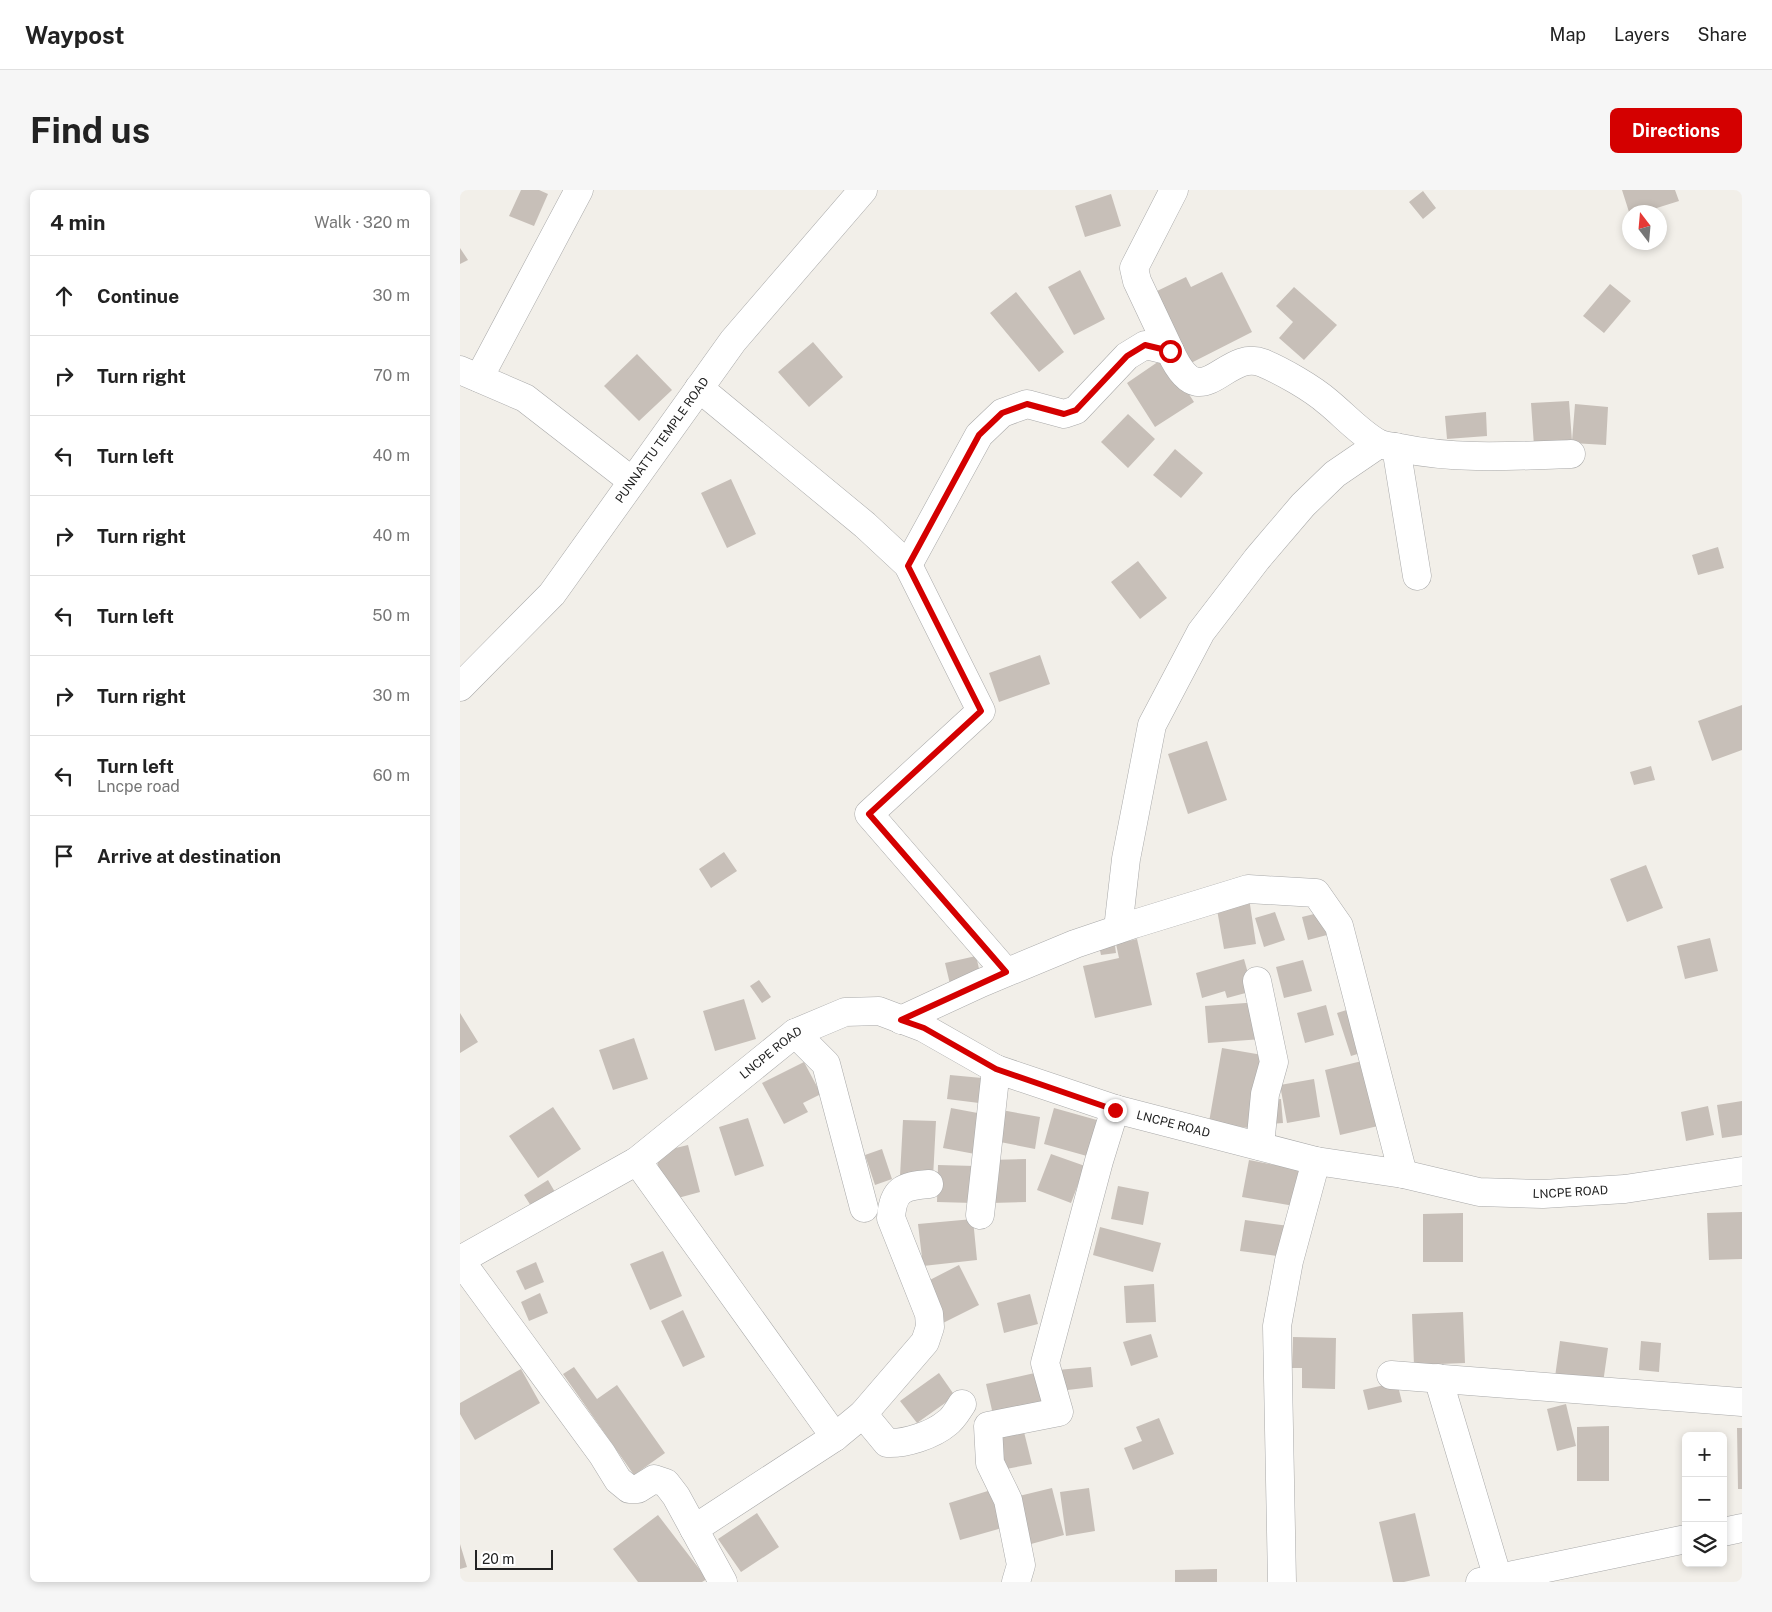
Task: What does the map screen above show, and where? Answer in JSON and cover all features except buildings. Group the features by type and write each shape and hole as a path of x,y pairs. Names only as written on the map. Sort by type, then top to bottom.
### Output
{"street":[{"path":"579,190 470,374 525,398 632,480"},
{"name":"PUNNATTU TEMPLE ROAD","path":"460,687 552,594 733,341 862,190"},
{"path":"1174,190 1134,268 1136,281 1170,351 1186,378 1200,383 1214,378 1244,361 1261,362 1326,399 1388,445 1428,454 1468,457 1571,454"},
{"path":"908,566 979,435 1002,413 1027,404 1064,414 1076,410 1127,356 1145,345 1170,351"},
{"path":"699,388 865,525 908,566 981,711 869,814 1006,972"},
{"path":"1388,445 1416,576"},
{"path":"1118,929 1126,859 1152,725 1201,632 1257,559 1303,505 1335,474 1388,445"},
{"path":"901,1020 1006,972 1075,944 1248,889 1316,893 1339,926 1403,1174"},
{"path":"1257,981 1274,1062 1265,1094 1260,1146"},
{"name":"LNCPE ROAD","path":"460,1260 637,1161 795,1033 845,1012 879,1011 924,1028 996,1069 1115,1110 1316,1161 1403,1174 1479,1192 1543,1194 1625,1189 1742,1172"},
{"path":"795,1033 826,1064 864,1208"},
{"path":"980,1215 996,1069"},
{"path":"1016,1582 1021,1565 1008,1500 990,1463 988,1426 1059,1412 1045,1363 1094,1180 1115,1110"},
{"path":"637,1161 835,1437"},
{"path":"1282,1582 1277,1326 1289,1261 1316,1161"},
{"path":"694,1529 835,1437 863,1414 925,1342 930,1327 929,1314 891,1218 892,1202 899,1192 909,1185 929,1184"},
{"path":"460,1260 602,1454 618,1480 629,1489 638,1489 654,1479 666,1483 676,1496 724,1582"},
{"path":"1391,1375 1742,1402"},
{"path":"1438,1378 1492,1581 1682,1540"},
{"path":"863,1414 887,1443 898,1444 930,1433 948,1423 962,1404"},
{"path":"1727,1531 1742,1528"}],"route":[{"path":"1115,1110 996,1069 924,1028 901,1020 1006,972 869,814 981,711 908,566 979,435 1002,413 1027,404 1064,414 1076,410 1127,356 1145,345 1170,351"}]}
